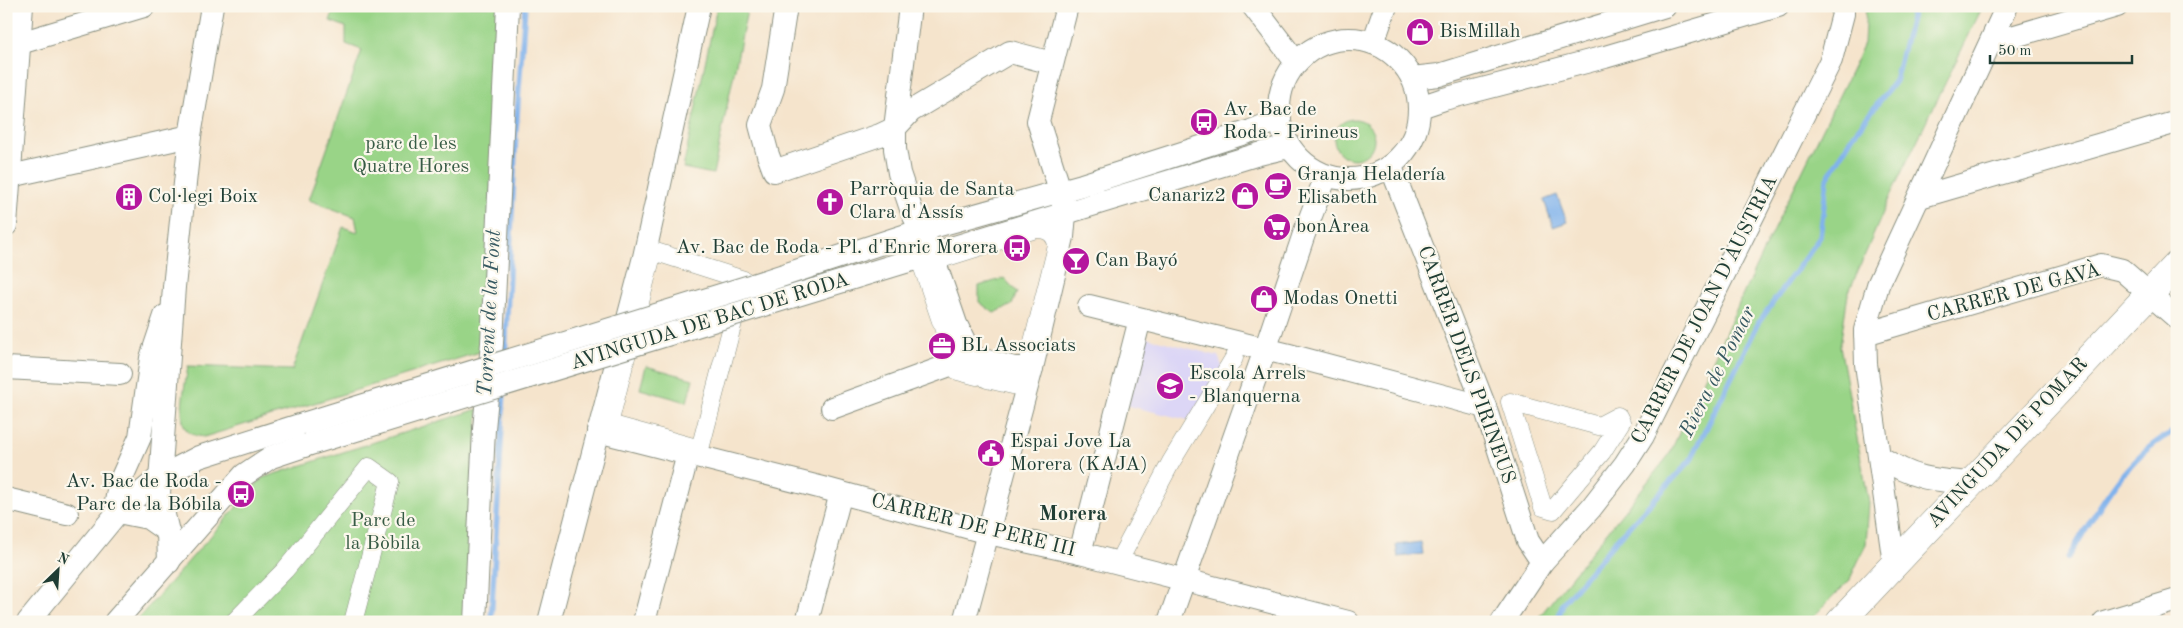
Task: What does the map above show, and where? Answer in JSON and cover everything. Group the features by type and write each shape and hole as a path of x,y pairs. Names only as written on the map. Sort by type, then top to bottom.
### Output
{"street":[{"path":"6,224 16,34 22,6"},
{"path":"16,34 86,14 144,6"},
{"path":"169,562 168,532 159,494 174,287 190,136 212,6"},
{"path":"475,622 484,429 492,343 508,6"},
{"path":"549,622 644,256 699,6"},
{"path":"786,6 773,89 760,125 774,171 894,128 910,111 1010,52 1052,63"},
{"path":"910,6 894,128 895,149 899,173 912,212 933,257 956,324 964,360"},
{"path":"964,622 1063,237 1064,214 1060,190 1038,121 1067,6"},
{"path":"1253,6 1296,62"},
{"path":"1373,43 1386,6"},
{"path":"1412,78 1439,75 1665,6"},
{"path":"1420,107 1605,57 1778,6"},
{"name":"CARRER DE JOAN D'ÀUSTRIA","path":"1502,622 1542,562 1625,464 1643,436 1831,60 1843,14 1843,6"},
{"path":"1894,564 1866,364 1866,334 1878,285 2007,6"},
{"path":"1991,44 2117,6"},
{"path":"1361,40 1373,43 1396,57 1412,78 1420,107 1418,125 1412,142 1391,167 1357,180 1326,176 1312,170 1290,149 1280,119 1279,96 1285,78 1296,62 1312,49 1331,41 1361,40"},
{"name":"AVINGUDA DE BAC DE RODA","path":"115,622 244,475 306,434 922,230 1213,143 1280,119"},
{"path":"1920,197 2177,122"},
{"path":"8,177 190,136"},
{"name":"AVINGUDA DE BAC DE RODA","path":"38,617 118,512 160,477 199,457 306,434 758,307 933,257 1064,214 1259,154 1284,148 1290,149"},
{"name":"CARRER DELS PIRINEUS","path":"1391,167 1485,407 1528,541 1542,562"},
{"path":"1169,622 1326,176"},
{"path":"933,257 1036,229 1045,229 1052,234 1057,241 1057,250 1029,368"},
{"path":"644,622 694,451 744,280 653,251 609,424 694,451"},
{"name":"CARRER DE GAVÀ","path":"1866,334 2101,265 2122,270 2177,318"},
{"name":"AVINGUDA DE POMAR","path":"1840,622 2177,265"},
{"path":"168,532 148,518 118,512 116,502 119,484 140,437 151,358 174,287"},
{"path":"1089,306 1485,407"},
{"path":"1080,553 1140,320"},
{"path":"1123,554 1171,462 1234,358"},
{"path":"832,408 964,360 1014,368 1029,368"},
{"path":"6,368 120,374"},
{"path":"1510,402 1599,426 1618,416 1621,422 1602,452 1553,510 1543,507 1510,402"},
{"path":"164,427 180,445 199,457"},
{"name":"CARRER DE PERE III","path":"598,431 694,451 988,533 1080,553 1348,622"},
{"path":"1880,457 1900,470 1917,477 1971,483"},
{"path":"234,622 285,570 369,467 390,482 353,622"},
{"path":"807,622 841,492"},
{"path":"6,499 67,514"},
{"name":"CARRER DE JOAN D'ÀUSTRIA","path":"1512,622 1524,591"},
{"path":"2104,622 2177,600"}],"shaded area":[{"name":"Escola Arrels - Blanquerna","path":"1142,336 1218,356 1223,368 1188,420 1125,405"}],"green space":[{"name":"parc de les Quatre Hores","path":"335,6 502,6 483,351 204,437 194,435 186,429 182,416 188,366 292,370 343,227 358,232 355,217 309,200 362,50 346,44 346,27 330,21"},
{"path":"717,6 748,6 713,174 683,168"},
{"path":"1866,6 1983,6 1891,194 1848,294 1840,346 1869,503 1866,544 1849,581 1808,622 1535,622 1669,455 1764,249 1864,43"},
{"path":"1350,119 1358,119 1365,122 1371,128 1374,139 1371,150 1365,156 1358,159 1350,159 1343,156 1337,150 1334,143 1334,135 1337,128 1343,122"},
{"path":"1004,278 1017,292 1012,305 994,313 979,302 979,286"},
{"path":"646,366 693,379 687,402 640,389"},
{"name":"Parc de la Bòbila","path":"478,409 469,622 135,622 262,478"}],"water":[{"path":"1557,195 1567,222 1553,227 1544,200"},
{"path":"1421,542 1423,554 1398,557 1396,545"}],"waterway":[{"name":"Torrent de la Font","path":"505,356 516,130 525,6"},
{"name":"Riera de Pomar","path":"1557,622 1563,603 1619,537 1690,461 1759,322 1820,237 1827,179 1852,137 1895,81 1914,6"},
{"name":"Torrent de la Font","path":"491,622 504,390"},
{"path":"2068,558 2127,469 2142,454 2177,430"}],"place":[{"name":"BisMillah","path":"1420,32"},
{"name":"Av. Bac de Roda - Pirineus","path":"1204,122"},
{"name":"Granja Heladería Elisabeth","path":"1278,186"},
{"name":"Canariz2","path":"1245,196"},
{"name":"Col·legi Boix","path":"129,197"},
{"name":"Parròquia de Santa Clara d'Assís","path":"830,202"},
{"name":"bonÀrea","path":"1277,227"},
{"name":"Av. Bac de Roda - Pl. d'Enric Morera","path":"1017,248"},
{"name":"Can Bayó","path":"1076,261"},
{"name":"Modas Onetti","path":"1264,299"},
{"name":"BL Associats","path":"942,346"},
{"name":"Escola Arrels - Blanquerna","path":"1170,386"},
{"name":"Espai Jove La Morera (KAJA)","path":"991,453"},
{"name":"Av. Bac de Roda - Parc de la Bóbila","path":"241,494"}],"district":[{"name":"Morera","path":"1073,514"}]}
